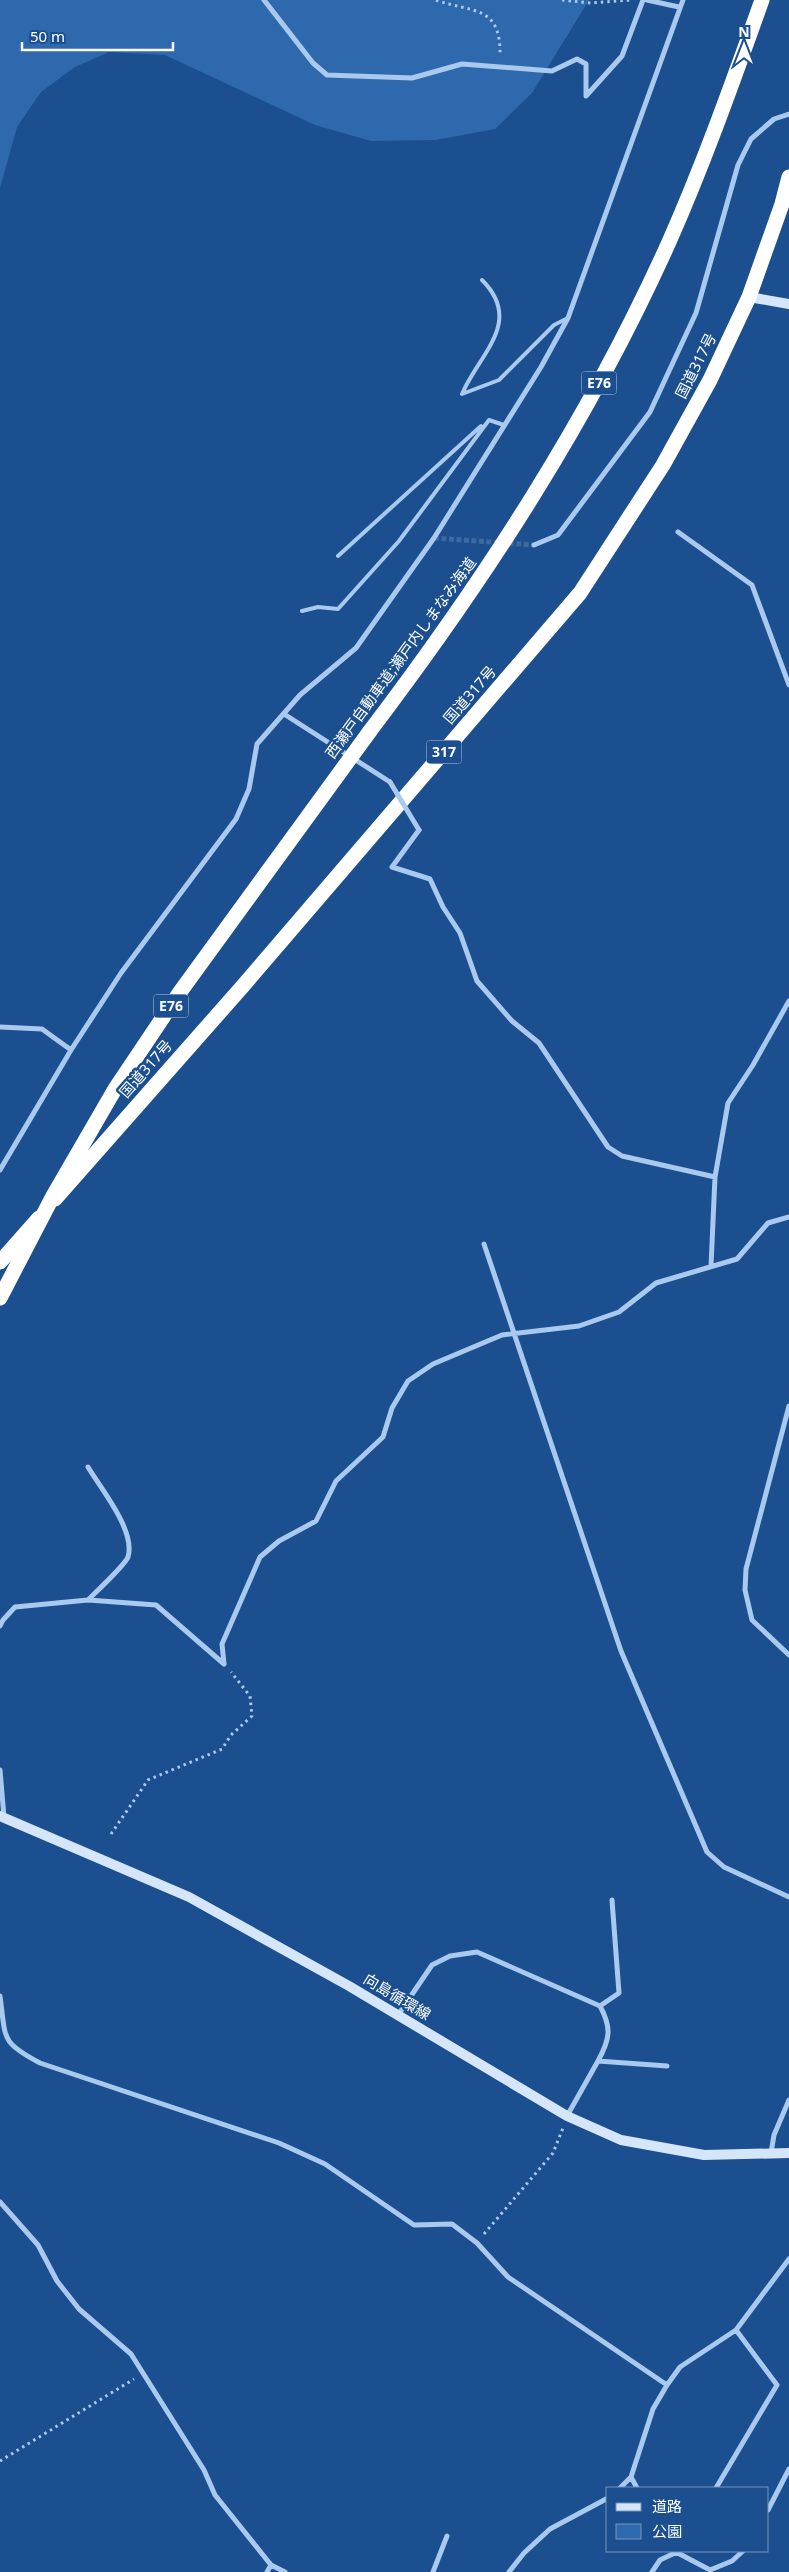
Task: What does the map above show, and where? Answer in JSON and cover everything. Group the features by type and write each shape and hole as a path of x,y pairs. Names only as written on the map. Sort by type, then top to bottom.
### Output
{"highway":[{"name":"西瀬戸自動車道;瀬戸内しまなみ海道","path":"0,1298 53,1196 115,1089 180,992 484,574 580,419 669,242 728,95 762,0"},
{"name":"国道317号","path":"0,1262 242,987 580,593 663,465 710,380 749,297 789,177"}],"main road":[{"path":"749,297 789,304"},
{"name":"向島循環線","path":"2,1817 189,1897 398,2015 567,2116 621,2140 704,2155 789,2153"}],"street":[{"path":"264,0 314,63 327,75 412,78 462,64 552,71 576,59 586,64 586,96 622,56 642,0"},
{"path":"647,0 679,7"},
{"path":"0,1170 71,1050 121,973 236,819 249,789 257,744 300,695 356,648 434,538 568,318 683,0"},
{"path":"534,545 558,535 650,412 696,313 738,165 751,139 774,119 789,114"},
{"path":"678,532 752,585 789,685"},
{"path":"284,714 390,782 419,830 392,867 430,879 442,907 460,934 477,981 512,1020 539,1043 608,1147 622,1156 715,1176"},
{"path":"711,1266 715,1176 728,1103 753,1065 789,1001"},
{"path":"0,1027 42,1029 71,1050"},
{"path":"224,1664 222,1644 260,1556 279,1542 316,1521 336,1481 383,1437 392,1408 408,1381 433,1364 502,1335 579,1326 619,1312 656,1283 737,1259 768,1223 789,1217"},
{"path":"484,1244 621,1651 707,1852 724,1867 789,1897"},
{"path":"789,1406 746,1569 745,1590 752,1620 789,1655"},
{"path":"88,1467 122,1522 129,1542 128,1559 88,1600"},
{"path":"0,1626 15,1607 88,1600 156,1606 224,1664"},
{"path":"0,1770 2,1817"},
{"path":"600,2006 619,1993 612,1900"},
{"path":"398,2015 432,1965 450,1956 477,1952 600,2006 609,2022 607,2044 567,2116"},
{"path":"0,1996 3,2038 13,2049 40,2063 279,2143 325,2164 414,2225 452,2224 477,2242 508,2277 667,2384"},
{"path":"598,2061 667,2066"},
{"path":"771,2153 774,2135 789,2100"},
{"path":"0,2202 38,2245 57,2281 79,2309 131,2354 204,2470 215,2495 271,2565 285,2572"},
{"path":"621,2487 632,2477 653,2409 667,2384 680,2367 736,2330 789,2259"},
{"path":"717,2487 777,2385 736,2330"},
{"path":"769,2508 789,2469"},
{"path":"632,2477 637,2487"},
{"path":"510,2572 524,2553 550,2530 606,2499"},
{"path":"432,2572 447,2536"},
{"path":"652,2572 660,2560 677,2552 710,2570 732,2561 741,2552"},
{"path":"267,2572 271,2565"}],"lane":[{"path":"482,280 495,293 500,317 494,339 462,394 499,380 554,325 568,318"},
{"path":"489,420 504,425"},
{"path":"338,556 489,420"},
{"path":"302,611 318,607 338,609 400,542 489,420"}],"path":[{"path":"436,0 476,10 487,15 496,27 500,48 500,68"},
{"path":"562,0 591,3 631,0"},
{"path":"111,1834 148,1780 222,1749 231,1735 252,1716 250,1696 224,1664"},
{"path":"477,2242 553,2153 567,2116"},
{"path":"0,2461 143,2373"}],"green space":[{"path":"0,0 589,0 532,93 495,129 436,140 371,141 315,125 165,55 109,52 75,67 41,92 17,127 0,188"}],"tunnel":[{"path":"434,538 534,545"}]}
